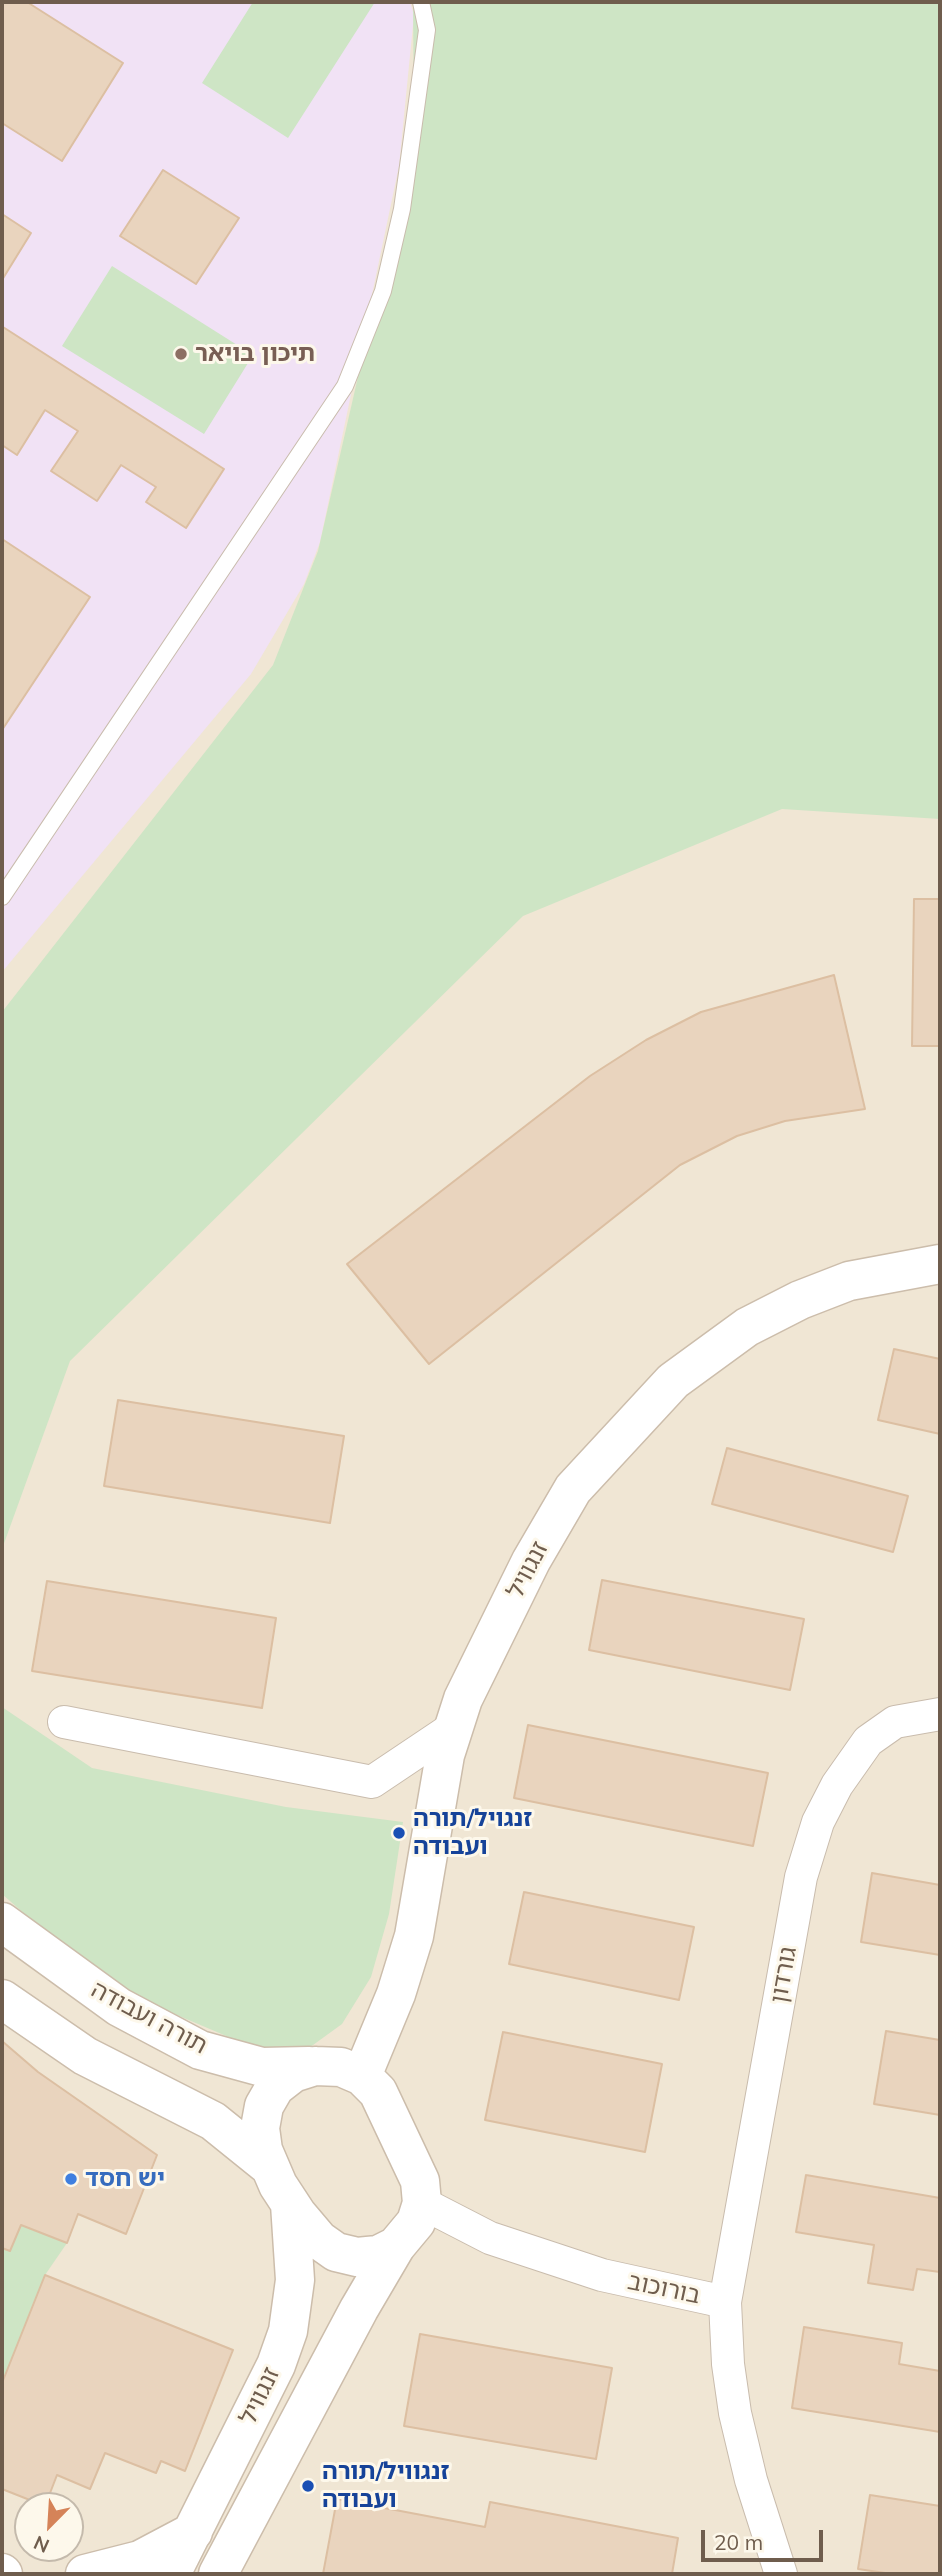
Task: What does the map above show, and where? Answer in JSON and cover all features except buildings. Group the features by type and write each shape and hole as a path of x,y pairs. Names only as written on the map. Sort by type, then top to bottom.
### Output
{"street":[{"name":"זנגוויל","path":"362,2076 396,1994 414,1936 445,1755 463,1699 496,1630 573,1489 673,1381 747,1327 800,1300 849,1281 940,1264"},
{"name":"גורדון","path":"725,2302 801,1877 818,1822 837,1784 868,1741 895,1722 940,1714"},
{"path":"64,1722 372,1782 454,1727"},
{"name":"תורה ועבודה","path":"2,1922 119,2007 200,2050 262,2067 278,2069 315,2066"},
{"path":"2,1999 85,2056 213,2121 270,2167"},
{"path":"315,2066 341,2067 362,2076 378,2092 397,2130 419,2181 422,2203 416,2222 396,2246 378,2255 356,2257 336,2252 319,2240 290,2204 270,2167 260,2128 264,2106 275,2087 293,2073 315,2066"},
{"name":"בורוכוב","path":"422,2203 490,2238 589,2271 725,2302 728,2364 736,2413 751,2480 781,2574"},
{"name":"זנגוויל","path":"171,2574 276,2365 288,2331 295,2267 290,2204"},
{"name":"זנגוויל","path":"218,2574 359,2309 396,2246"},
{"path":"85,2574 140,2560 192,2532"}],"lane":[{"path":"2,897 345,386 383,290 402,209 427,30 421,2"}],"shaded area":[{"path":"2,2 940,2 940,2574 2,2574"},
{"name":"תיכון בויאר","path":"2,2 410,2 414,15 399,166 320,542 304,584 251,674 2,972"}],"green space":[{"path":"253,2 375,2 288,138 202,83"},
{"path":"413,2 940,2 940,819 782,809 523,916 70,1361 2,1549 2,1012 273,665 318,551 414,133"},
{"path":"112,266 253,355 204,434 62,346"},
{"path":"2,1707 92,1768 286,1807 403,1822 389,1914 371,1977 342,2024 302,2053 245,2044 144,2001 52,1938 2,1894"},
{"path":"21,2225 67,2243 45,2275 2,2383 2,2248 10,2251"}],"place":[{"name":"תיכון בויאר","path":"181,354"},
{"name":"זנגויל/תורה ועבודה","path":"399,1833"},
{"name":"יש חסד","path":"71,2179"},
{"name":"זנגוויל/תורה ועבודה","path":"308,2486"}]}
